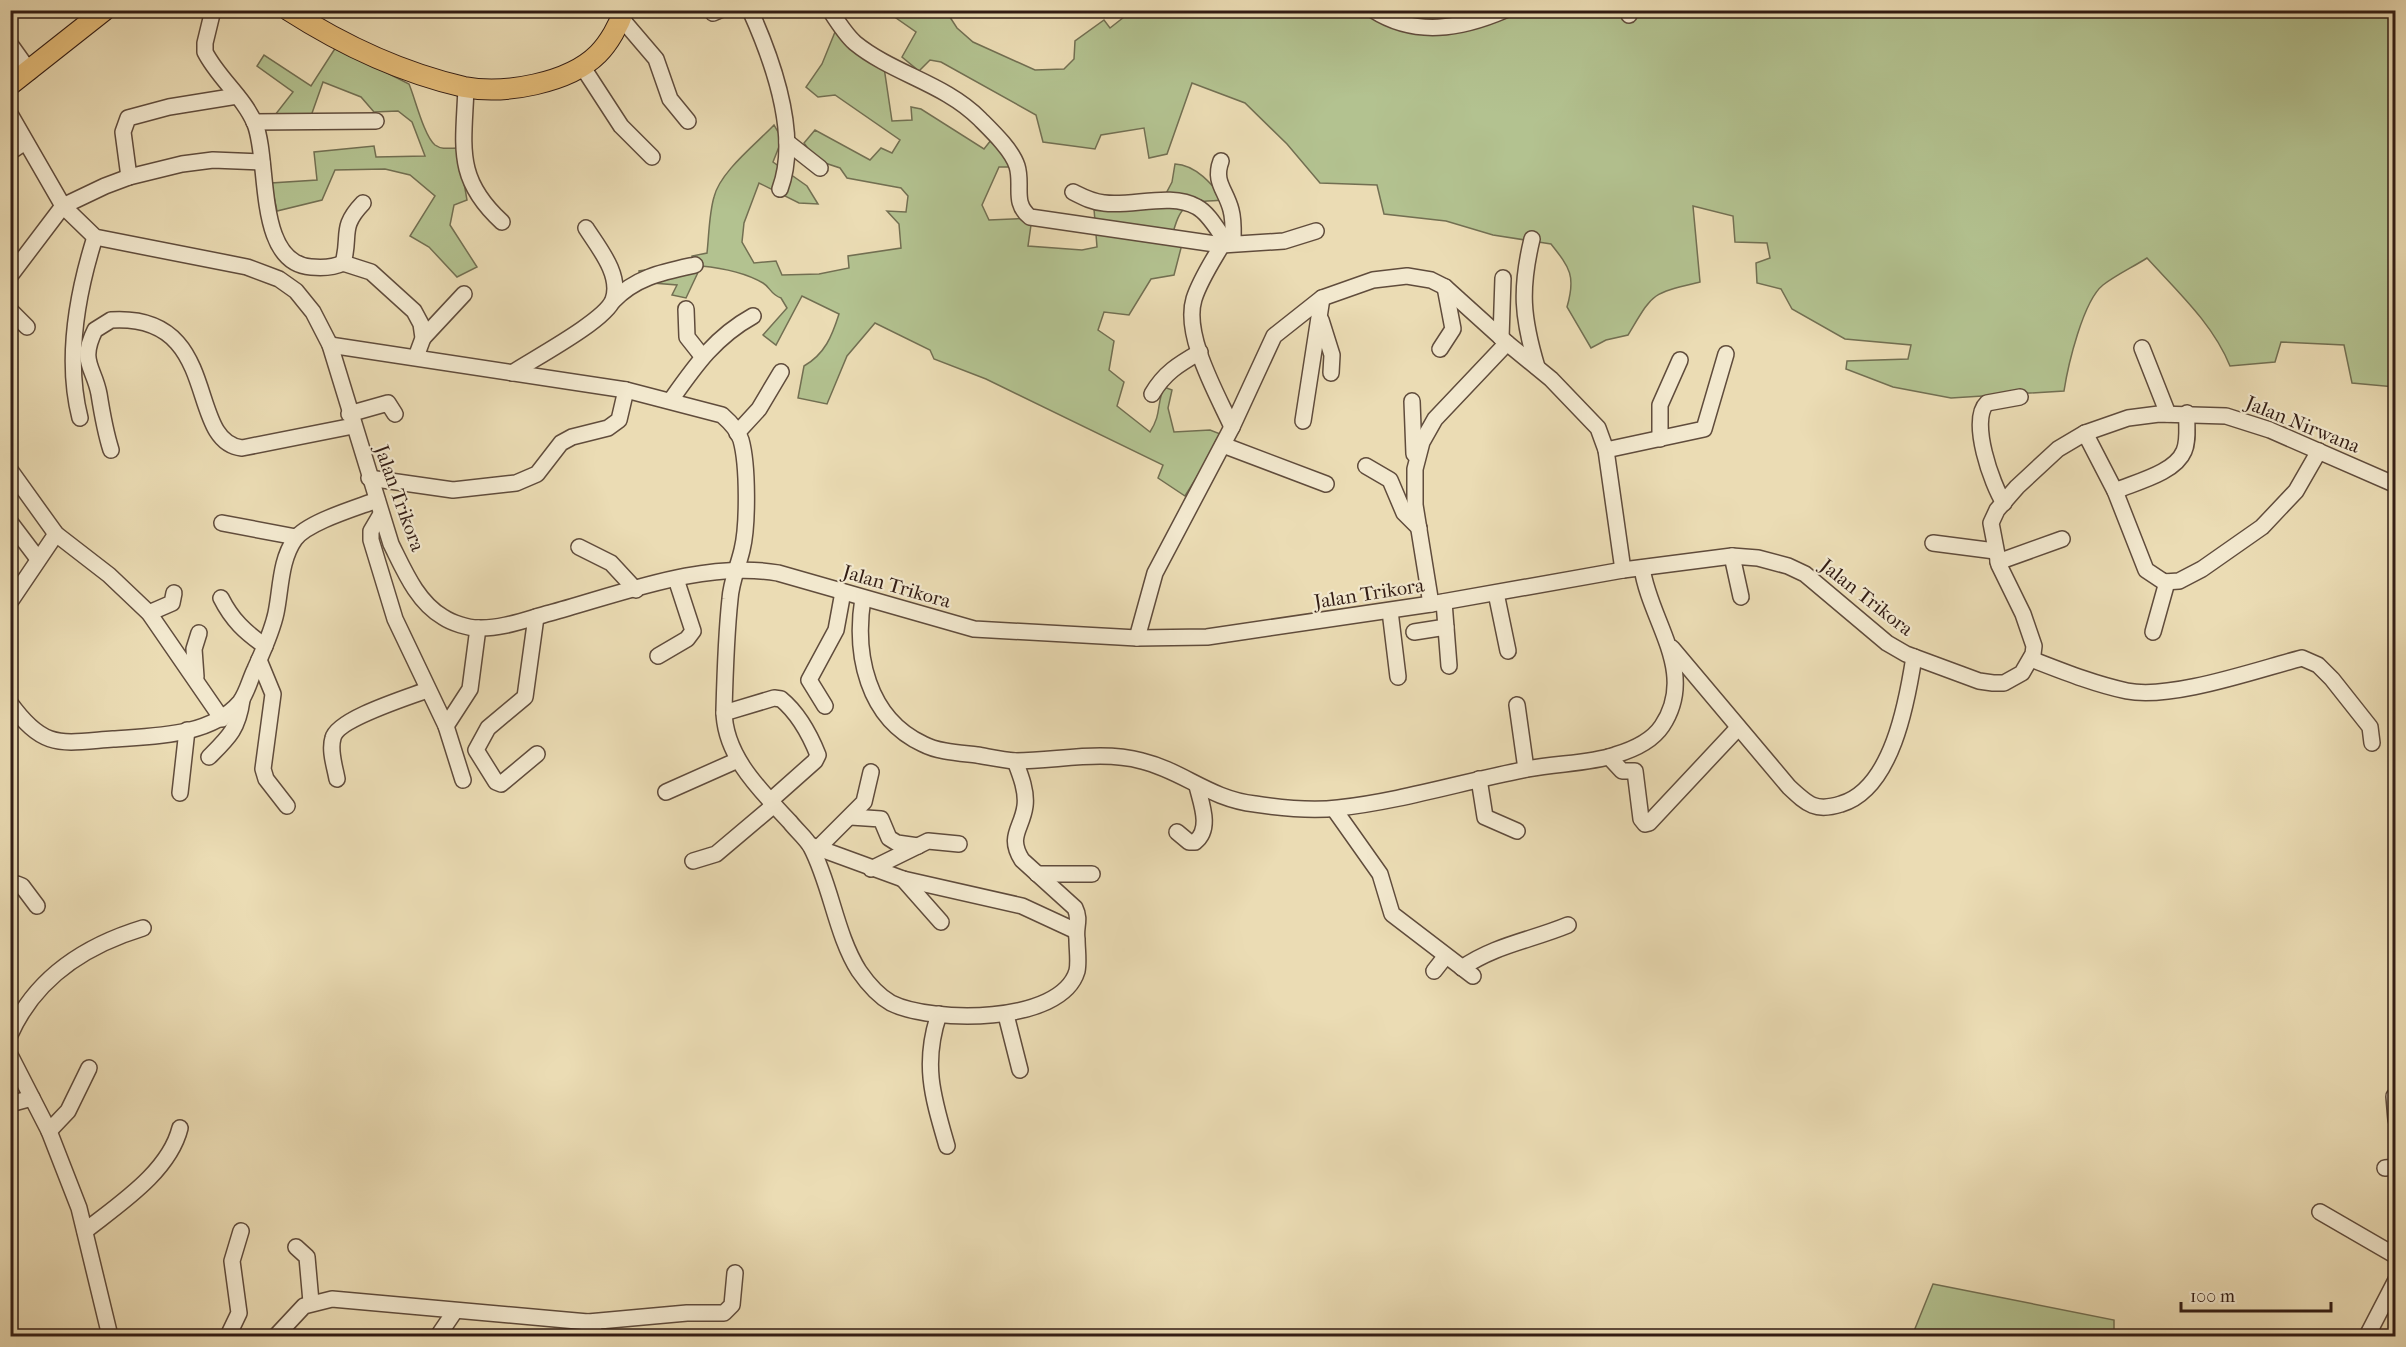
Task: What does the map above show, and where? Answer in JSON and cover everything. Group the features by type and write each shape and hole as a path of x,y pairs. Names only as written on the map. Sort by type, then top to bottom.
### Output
{"main road":[{"path":"10,85 30,72 105,10"},
{"path":"288,10 314,26 390,63 466,87 522,87 558,79 599,54 622,14"}],"street":[{"path":"711,10 714,13 720,10"},
{"path":"750,10 764,37 772,62 787,142 786,172 780,189"},
{"path":"830,10 854,42 931,83 980,120 1014,160 1018,168 1018,199 1023,211 1030,217 1228,244 1284,241 1316,231"},
{"path":"1373,10 1385,18 1415,27 1440,29 1485,19 1505,10"},
{"path":"214,11 205,43 205,52 254,122 272,231 281,248 289,258 303,266 335,267 343,263 371,272 414,311 421,324 423,338"},
{"path":"622,14 660,66 670,99 688,121"},
{"path":"13,51 30,72"},
{"path":"582,66 621,126 652,157"},
{"path":"466,87 467,174 484,206 502,222"},
{"path":"129,177 123,132 128,118 169,107 237,96"},
{"path":"10,114 15,146 63,206 94,237 83,281 72,378 80,418"},
{"path":"254,122 376,121"},
{"path":"787,142 820,168"},
{"path":"10,276 63,206 129,177 202,161 262,162"},
{"path":"1221,161 1217,172 1217,182 1230,208 1228,244 1194,299 1192,312 1200,352 1233,427"},
{"path":"1072,192 1089,200 1106,204 1164,201 1187,204 1203,212 1228,244"},
{"path":"343,263 347,224 363,203"},
{"path":"586,228 607,259 614,290 613,301"},
{"name":"Jalan Trikora","path":"94,237 247,267 279,279 296,291 313,312 330,345 351,420 391,544 420,595 443,617 478,628 536,617 676,579 736,569 778,573 974,629 1137,638 1213,637 1390,611 1623,570 1732,556 1775,562 1805,574 1887,643 1914,657 1979,681 1993,683 2016,678 2029,663"},
{"path":"1532,239 1522,288 1530,343 1537,367"},
{"path":"512,373 602,315 626,287 641,279 695,265"},
{"path":"1137,638 1155,573 1233,427 1274,336 1322,298 1372,280 1407,276 1431,280 1445,286 1537,367 1598,428 1606,450 1623,570"},
{"path":"1415,469 1422,442 1435,418 1504,340 1503,278"},
{"path":"1440,349 1453,329 1445,286"},
{"path":"416,357 423,338 464,294"},
{"path":"1303,421 1321,320 1322,298"},
{"path":"686,309 687,338 702,356"},
{"path":"10,310 27,327"},
{"path":"671,400 702,356 731,328 753,316"},
{"path":"111,450 100,410 99,392 89,370 88,359 95,330 111,320 143,323 162,329 174,338 192,363 208,411 217,431 229,446 242,448 351,420 388,403 395,414"},
{"path":"1321,320 1332,355 1330,373"},
{"path":"330,345 626,390 722,415 733,425 741,440 745,500 742,549 730,598 724,713 738,760 772,803 814,847 903,879 1022,906 1076,931"},
{"path":"2142,348 2168,414"},
{"path":"1152,394 1160,379 1171,369 1200,352"},
{"path":"1606,450 1704,429 1726,354"},
{"path":"1660,439 1660,405 1680,360"},
{"path":"738,433 759,409 781,372"},
{"path":"369,478 453,490 516,483 537,474 561,443 572,437 608,428 619,420 626,390"},
{"path":"2004,503 1990,478 1980,414 1987,403 2020,397"},
{"path":"1412,401 1415,505 1437,603 1446,627 1449,666"},
{"path":"2115,491 2169,467 2179,459 2186,446 2187,413"},
{"name":"Jalan Nirwana","path":"2029,663 2032,637 1996,556 1991,523 2004,503 2058,450 2085,433 2128,418 2187,413 2226,416 2250,422 2396,485"},
{"path":"2085,433 2115,491 2146,570 2154,578 2167,582 2179,581 2202,569 2262,527 2296,491 2319,451"},
{"path":"1223,445 1326,484"},
{"path":"1366,466 1390,480 1404,513 1419,528"},
{"path":"10,470 56,534 109,575 163,629 196,683 222,719"},
{"path":"208,757 233,732 242,700 275,617 287,553 296,537 323,522 379,507"},
{"path":"379,507 371,531 371,540 395,619 446,726 463,780"},
{"path":"10,522 38,559"},
{"path":"222,523 296,537"},
{"path":"10,602 56,534"},
{"path":"1933,543 1996,556 2062,539"},
{"path":"579,547 611,563 636,590"},
{"path":"1732,556 1741,597"},
{"path":"863,598 858,629 860,654 868,682 888,719 900,732 926,746 1015,761 1111,757 1142,761 1197,786 1241,802 1334,808 1370,804 1526,769 1609,757 1639,745 1660,729 1676,686 1669,645 1650,602 1642,568"},
{"path":"658,656 687,639 693,631 676,579"},
{"path":"2153,632 2167,582"},
{"path":"825,706 809,680 836,630 843,592"},
{"path":"1496,592 1508,651"},
{"path":"149,613 171,603 174,593"},
{"path":"221,598 243,631 262,653 273,694 263,769 266,779 286,806"},
{"path":"1390,611 1398,677"},
{"path":"536,617 525,697 489,728 476,750 496,782 501,784 537,754"},
{"path":"1414,632 1446,627"},
{"path":"446,726 470,689 478,628"},
{"path":"196,683 194,649 200,633"},
{"path":"1669,645 1789,788 1808,804 1825,809 1846,803 1868,786 1886,758 1905,708 1914,657"},
{"path":"2029,663 2128,691 2165,692 2302,658 2318,664 2332,679 2370,727 2372,743"},
{"path":"1676,686 1698,680"},
{"path":"337,779 332,738 335,733 354,719 427,690"},
{"path":"693,861 716,854 772,803 815,761 818,755 798,718 782,699 774,698 724,713"},
{"path":"10,703 27,726 55,742 139,737 187,730 222,719 242,700"},
{"path":"1517,705 1526,769"},
{"path":"1609,757 1622,771 1635,771 1641,819 1645,824 1738,729"},
{"path":"180,792 187,730"},
{"path":"666,792 738,760"},
{"path":"814,847 846,943 858,969 877,994 894,1004 939,1014 1006,1015 1024,1011 1056,996 1070,984 1077,971 1076,931 1079,921 1075,908 1036,874 1016,849 1016,831 1025,806 1022,781 1015,761"},
{"path":"814,847 851,817 864,802 871,772"},
{"path":"1479,779 1485,817 1517,831"},
{"path":"1177,832 1189,842 1195,842 1203,833 1204,820 1197,786"},
{"path":"1334,808 1380,874 1392,914 1445,957 1468,972 1501,945 1540,936 1568,925"},
{"path":"851,817 881,819 889,838 897,843 918,846"},
{"path":"871,869 918,846 934,841 959,844"},
{"path":"1036,874 1092,874"},
{"path":"903,879 941,922"},
{"path":"10,887 17,884 22,886 37,906"},
{"path":"10,1035 34,994 58,970 110,939 142,928"},
{"path":"1434,970 1445,957"},
{"path":"939,1014 934,1030 929,1078 947,1146"},
{"path":"1006,1015 1020,1070"},
{"path":"10,1055 49,1131 79,1208 109,1336"},
{"path":"49,1131 68,1111 90,1068"},
{"path":"2394,1096 2396,1120"},
{"path":"10,1104 32,1098"},
{"path":"85,1232 166,1159 176,1145 180,1128"},
{"path":"2320,1212 2396,1256"},
{"path":"228,1336 239,1313 232,1261 241,1231"},
{"path":"296,1246 307,1257 311,1302"},
{"path":"276,1336 297,1311 311,1302 332,1299 588,1322 687,1313 724,1313 732,1305 735,1272"},
{"path":"2367,1336 2396,1280"},
{"path":"438,1336 455,1311"},
{"path":"588,1322 597,1336"}],"green space":[{"path":"1133,10 2395,11 2396,359 2391,361 2395,387 2352,383 2344,345 2281,342 2275,362 2230,366 2204,322 2147,258 2108,281 2096,293 2078,334 2064,391 1951,398 1893,387 1846,369 1847,361 1908,359 1911,345 1845,339 1792,309 1781,289 1757,283 1756,263 1770,258 1767,243 1735,242 1733,216 1693,206 1700,282 1671,289 1655,297 1643,310 1628,335 1606,340 1591,348 1567,307 1571,287 1570,273 1551,244 1493,235 1446,221 1384,214 1377,185 1320,183 1287,144 1245,103 1192,83 1167,154 1149,158 1144,128 1101,135 1095,149 1043,142 1036,115 941,62 930,60 919,71 902,57 916,32 886,11 946,11 957,28 973,42 1035,70 1064,69 1074,59 1075,41 1104,20 1110,28"},
{"path":"837,27 882,54 892,121 912,120 911,107 921,109 984,149 995,135 1021,167 999,167 982,205 989,220 1032,218 1028,246 1082,250 1097,247 1094,209 1162,201 1172,182 1175,164 1197,172 1224,200 1193,203 1182,211 1171,240 1181,248 1174,275 1151,279 1129,315 1104,312 1098,330 1114,341 1109,370 1124,382 1117,406 1150,432 1156,420 1164,387 1172,390 1168,408 1174,432 1210,430 1223,435 1185,496 1158,478 1163,465 986,379 934,359 930,350 875,323 847,356 827,404 798,398 804,366 827,344 839,314 802,296 776,345 763,335 787,308 781,298 756,279 733,271 701,266 686,298 672,295 677,285 640,282 639,271 692,263 692,256 707,253 711,210 723,178 774,125 782,139 773,162 807,186 818,204 799,203 759,183 744,223 742,242 754,263 776,261 782,275 819,274 849,268 848,256 901,248 899,224 887,211 906,212 908,196 901,188 847,178 840,168 816,160 804,143 815,130 870,160 881,148 892,153 900,140 835,95 818,97 806,87 822,64"},
{"path":"336,47 409,84 431,140 440,148 458,148 467,200 454,205 450,225 477,267 457,277 429,247 410,236 435,196 410,175 385,169 335,170 322,200 277,211 271,183 317,180 314,152 374,146 376,157 425,156 412,122 398,111 374,112 361,97 323,82 311,116 275,115 293,92 257,66 264,55 311,86"},
{"path":"1933,1284 2114,1320 2114,1336 1912,1336"}]}
